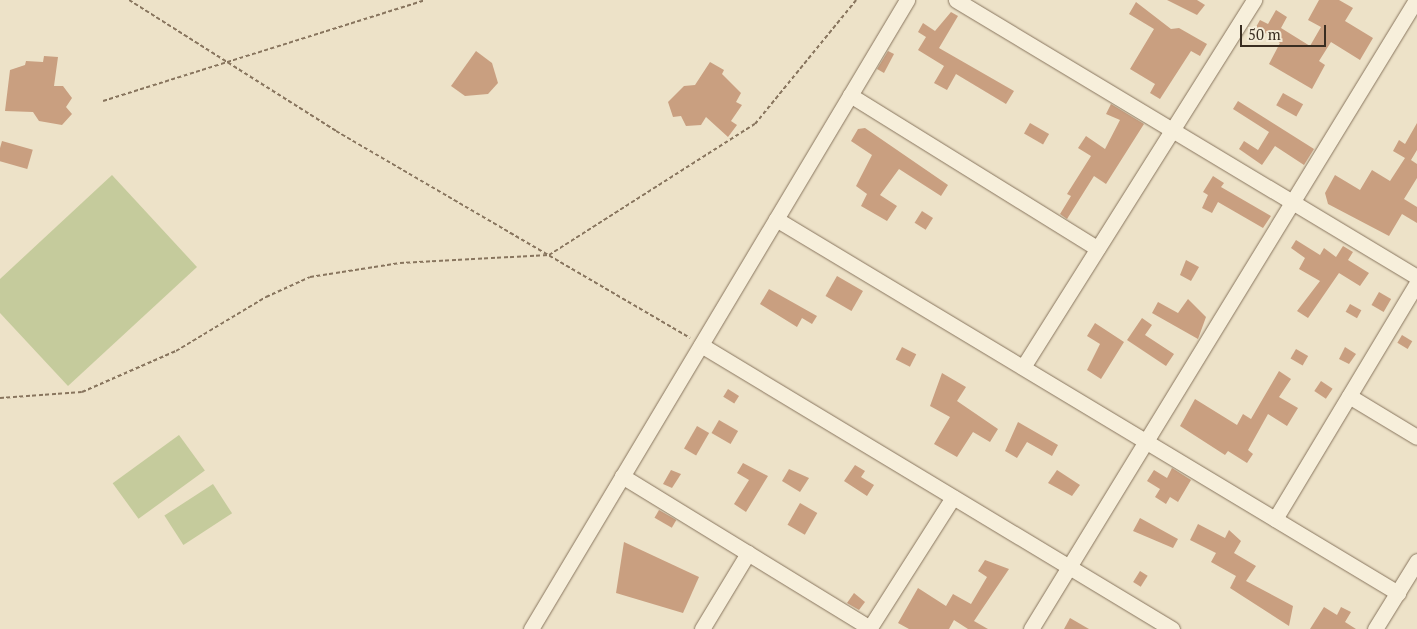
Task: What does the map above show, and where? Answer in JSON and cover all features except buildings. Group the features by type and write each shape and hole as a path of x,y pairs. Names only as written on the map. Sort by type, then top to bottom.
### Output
{"street":[{"path":"531,629 907,0"},
{"path":"956,0 1417,277"},
{"path":"1023,368 1171,129 1254,0"},
{"path":"1031,629 1416,0"},
{"path":"850,95 1097,248"},
{"path":"776,219 1398,593"},
{"path":"1275,519 1417,283"},
{"path":"701,345 1172,629"},
{"path":"1349,396 1417,437"},
{"path":"622,476 870,629 953,497"},
{"path":"702,629 748,553"},
{"path":"1376,629 1417,561"}],"path":[{"path":"129,0 336,131 701,345"},
{"path":"103,101 231,63 426,0"},
{"path":"0,398 82,392 176,351 266,297 310,277 400,263 549,256 755,124 856,0"}],"green space":[{"path":"112,175 197,267 68,386 0,313 0,279"},
{"path":"179,435 205,471 139,519 113,483"},
{"path":"213,484 232,513 183,545 164,516"}]}
